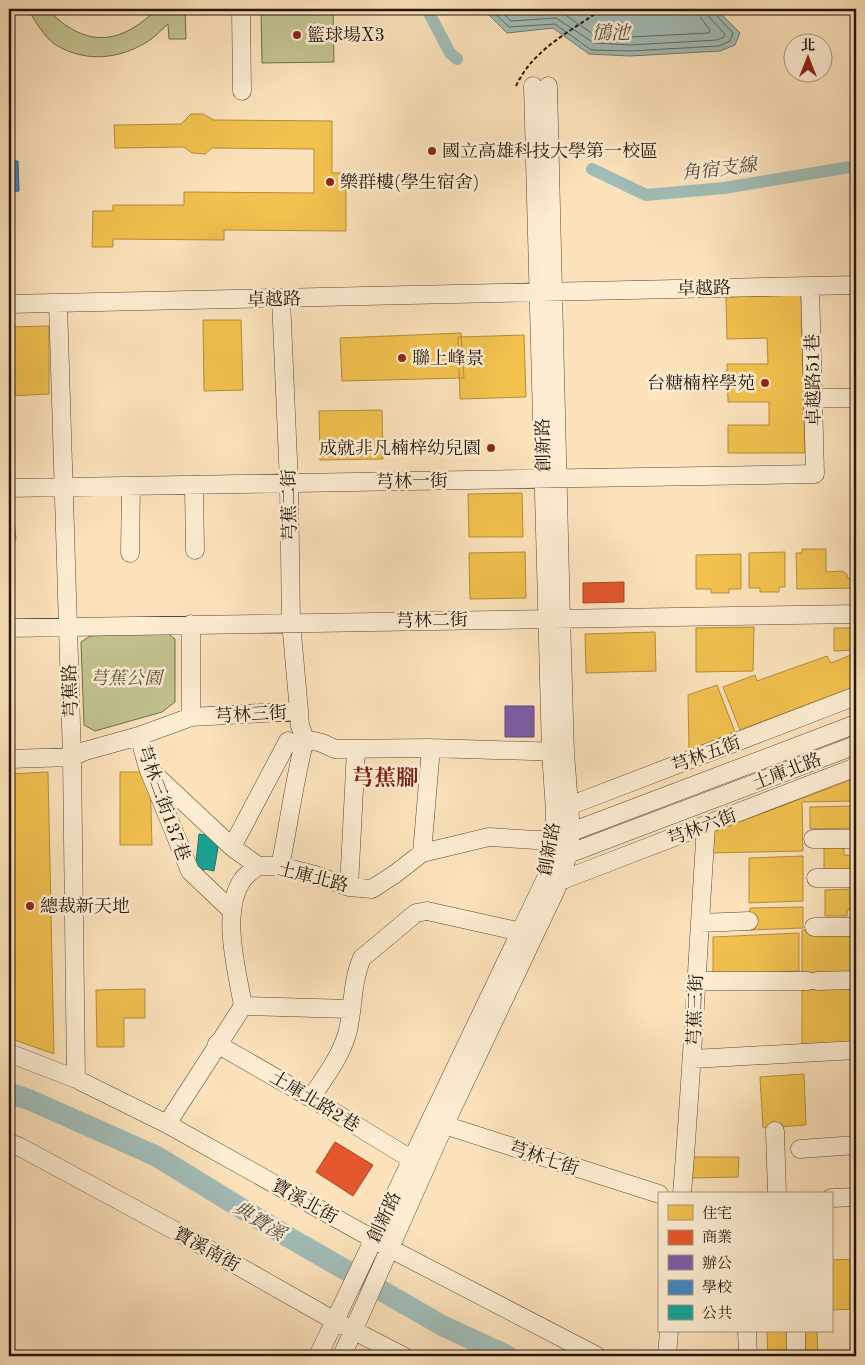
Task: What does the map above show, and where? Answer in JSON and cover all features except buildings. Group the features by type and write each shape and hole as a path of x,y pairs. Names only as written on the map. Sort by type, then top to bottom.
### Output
{"street":[{"path":"242,9 242,90"},
{"name":"創新路","path":"346,1355 356,1326 389,1254 437,1123 521,932 568,854 571,832 563,808 558,752 546,291 532,86"},
{"name":"卓越路","path":"9,304 856,285"},
{"name":"卓越路51巷","path":"810,286 814,474"},
{"name":"芎蕉二街","path":"281,298 291,622 299,711"},
{"name":"芎蕉路","path":"58,303 72,757 76,1079"},
{"path":"813,398 856,398"},
{"name":"芎林一街","path":"9,488 814,474"},
{"path":"194,485 195,550"},
{"path":"130,553 132,486"},
{"name":"芎林二街","path":"9,628 856,614"},
{"path":"191,624 191,718"},
{"name":"芎林五街","path":"563,808 856,696"},
{"name":"芎林三街","path":"9,759 72,757 85,751 140,736 191,718 299,711 300,726 297,740 322,743 335,749 431,748 558,752"},
{"name":"土庫北路","path":"243,1006 231,930 232,911 235,895 244,878 258,866 280,866 315,875 349,887 372,888 422,853 489,837 555,840 571,832 856,724"},
{"name":"芎林三街137巷","path":"140,736 148,768 190,871 232,911"},
{"path":"232,846 297,740"},
{"path":"280,866 297,769 297,740"},
{"name":"土庫北路","path":"568,854 856,745"},
{"path":"422,853 431,748"},
{"path":"349,887 356,750"},
{"name":"芎林六街","path":"554,879 706,826 856,767"},
{"path":"148,768 232,846 258,866"},
{"name":"創新路","path":"322,1349 411,1160 437,1123 554,879 555,840 563,808"},
{"name":"芎蕉三街","path":"682,1192 693,1059 695,981 706,826"},
{"path":"813,839 856,839"},
{"path":"555,840 568,854"},
{"path":"816,878 856,878"},
{"path":"311,1098 340,1054 348,1032 357,968 362,958 416,914 427,911 521,932"},
{"path":"700,923 749,921"},
{"path":"814,928 856,927"},
{"path":"695,981 856,980"},
{"path":"166,1124 243,1006 350,1009"},
{"name":"土庫北路2巷","path":"217,1044 311,1098 411,1160"},
{"path":"693,1059 856,1050"},
{"name":"寶溪北街","path":"9,1053 76,1079 166,1124 389,1254 597,1356"},
{"name":"芎林七街","path":"437,1123 658,1194"},
{"path":"775,1131 777,1192"},
{"name":"寶溪南街","path":"9,1143 20,1147 356,1326 403,1356"},
{"path":"800,1149 856,1145"},
{"path":"832,1198 856,1197"},
{"path":"667,1356 669,1332"},
{"path":"747,1332 748,1356"},
{"path":"796,1332 796,1356"},
{"path":"322,1349 346,1355"}],"path":[{"path":"532,86 522,73 541,50 602,9"}],"green space":[{"path":"28,9 47,9 61,22 75,31 88,36 102,37 116,36 129,30 157,9 185,9 186,39 169,39 168,24 147,42 125,52 102,57 79,55 67,51 52,42"},
{"name":"籃球場X3","path":"261,9 333,9 334,62 262,63"},
{"name":"芎蕉公園","path":"167,633 175,639 175,702 162,712 95,731 84,725 81,642 90,636"}],"water":[{"name":"鴴池","path":"483,9 716,9 740,33 735,45 720,51 630,56 589,54 553,28 507,33"}],"waterway":[{"name":"角宿支線","path":"427,9 450,53 457,59"},
{"name":"角宿支線","path":"592,169 646,195 724,188 856,166"},
{"name":"典寶溪","path":"9,1093 30,1100 156,1156 290,1238 443,1326 508,1356"}],"place":[{"name":"籃球場X3","path":"297,35"},
{"name":"國立高雄科技大學第一校區","path":"432,151"},
{"name":"樂群樓(學生宿舍)","path":"330,182"},
{"name":"聯上峰景","path":"402,358"},
{"name":"台糖楠梓學苑","path":"765,383"},
{"name":"成就非凡楠梓幼兒園","path":"491,448"},
{"name":"總裁新天地","path":"30,906"}],"district":[{"name":"芎蕉腳","path":"385,777"}]}
